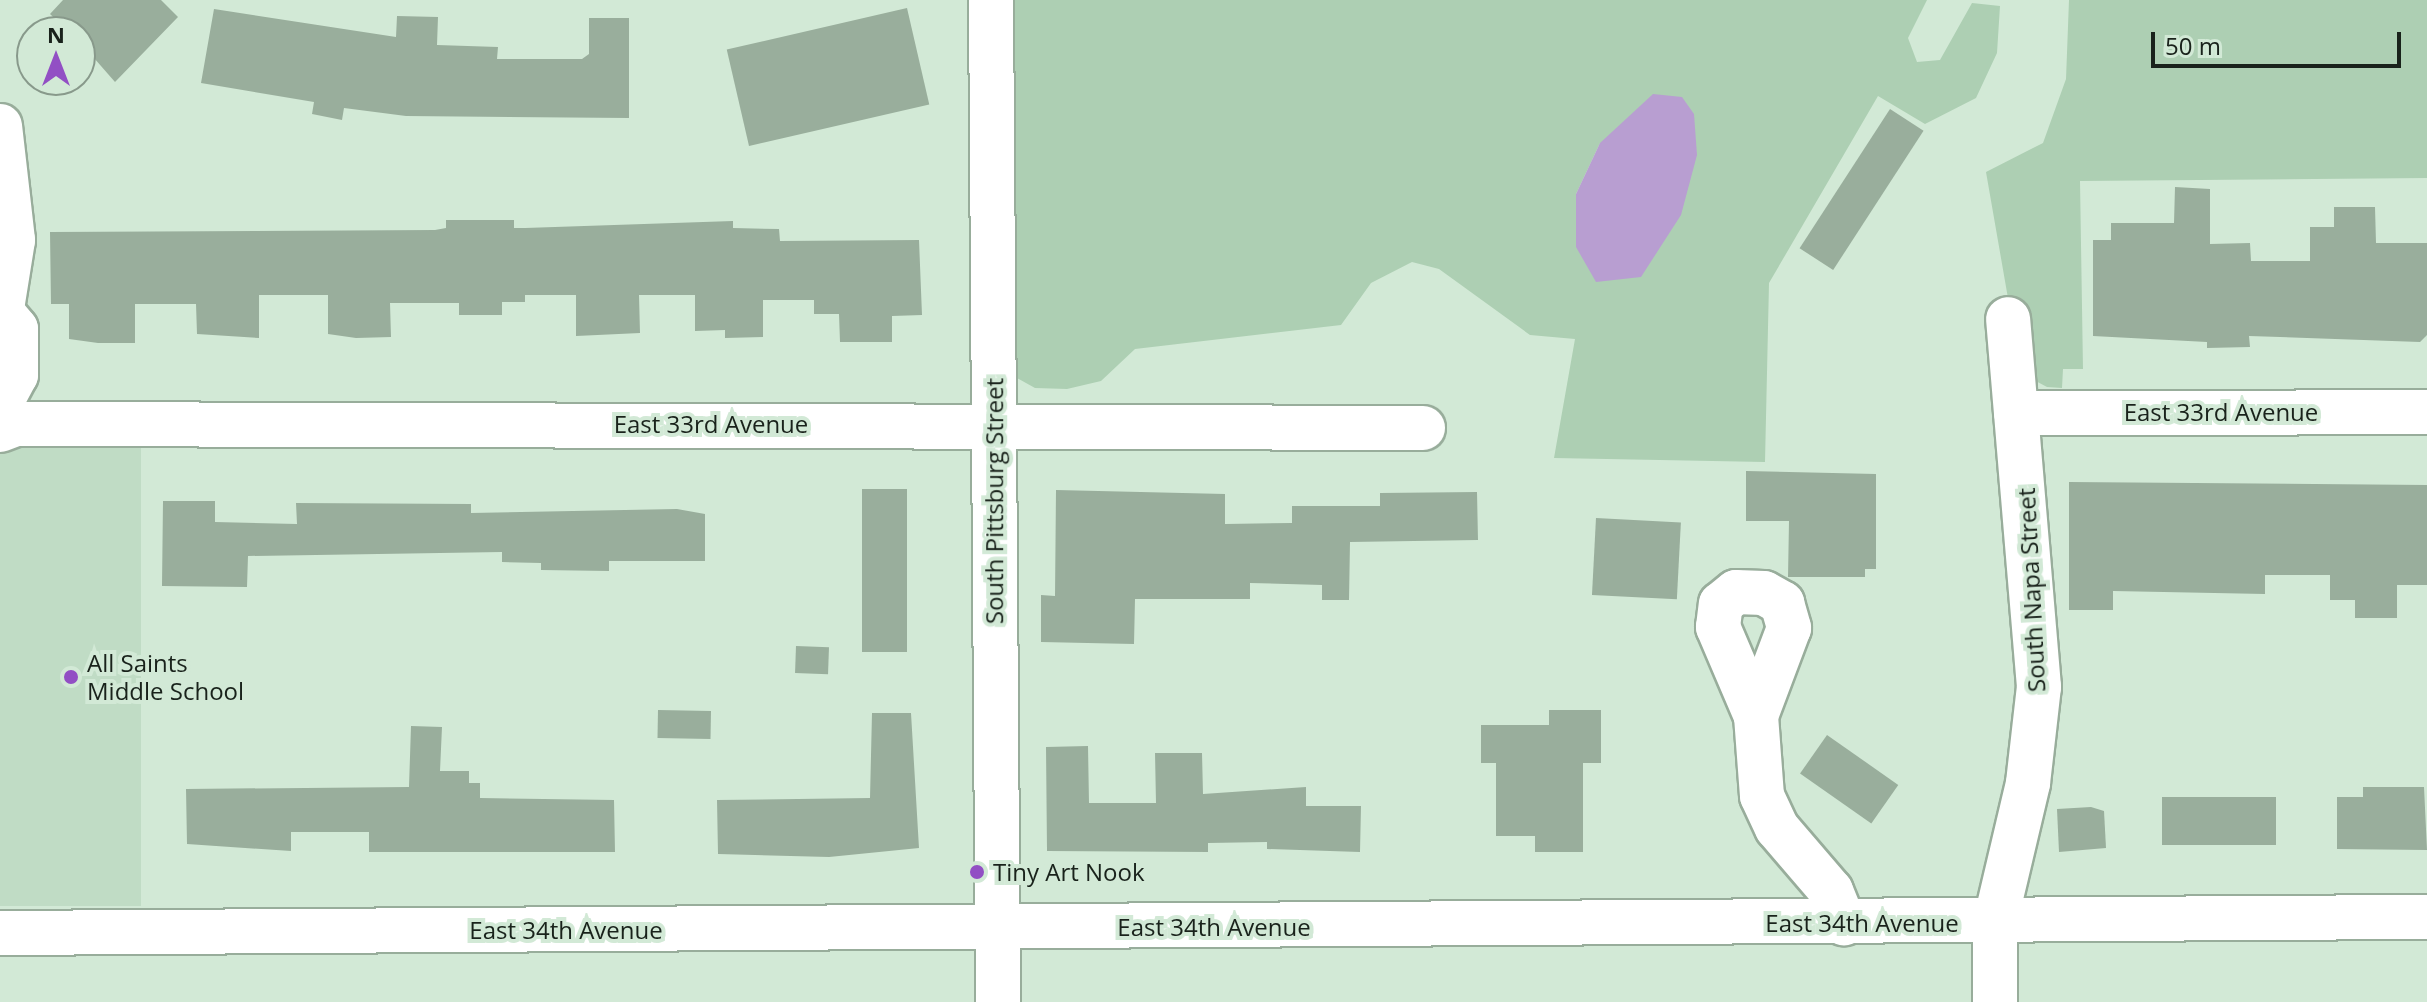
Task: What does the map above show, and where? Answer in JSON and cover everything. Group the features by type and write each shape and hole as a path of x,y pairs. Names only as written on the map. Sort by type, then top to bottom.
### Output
{"street":[{"name":"South Pittsburg Street","path":"991,0 998,1002"},
{"path":"0,126 13,240 3,319 16,329 16,375 2,414"},
{"name":"South Napa Street","path":"1995,1002 1995,923 2028,783 2039,687 2008,319"},
{"name":"East 33rd Avenue","path":"2016,413 2427,412"},
{"name":"East 33rd Avenue","path":"2,414 1423,428"},
{"path":"1756,716 1762,796 1777,828 1831,891 1844,923"},
{"name":"East 34th Avenue","path":"0,933 1995,923 2427,917"}],"shaded area":[{"path":"1012,0 1927,0 1908,38 1917,62 1940,60 1972,3 2000,6 1997,53 1976,98 1925,124 1878,96 1769,283 1765,462 1554,458 1575,339 1530,335 1439,269 1412,262 1371,283 1341,325 1135,349 1101,381 1067,389 1035,388 1017,378","holes":["1600,143 1576,247 1576,194"]},
{"path":"2069,0 2427,0 2427,178 2080,181 2083,369 2063,369 2062,388 2047,387 2032,379 2009,304 1986,172 2043,143 2066,79"},
{"path":"1653,94 1682,97 1694,114 1697,155 1681,215 1641,277 1596,282 1576,247 1576,194 1600,143"},
{"name":"All Saints Middle School","path":"0,448 141,448 141,906 0,906"}],"building":[{"path":"63,0 161,0 178,17 115,82 96,60 96,16 50,14"},
{"path":"907,8 929,104 749,146 727,50"},
{"path":"214,9 396,37 397,16 438,17 437,45 498,47 497,59 582,59 589,54 589,18 629,18 629,118 406,116 344,108 342,120 312,114 314,102 201,83"},
{"path":"1890,109 1924,131 1833,270 1800,248"},
{"path":"2175,187 2210,189 2210,244 2250,243 2251,261 2310,261 2310,227 2334,227 2334,207 2375,207 2376,243 2427,243 2427,335 2420,342 2249,336 2250,347 2207,348 2207,342 2093,336 2093,240 2111,240 2111,223 2174,223"},
{"path":"446,220 514,220 514,228 733,221 733,228 779,229 780,241 919,240 922,315 892,316 892,342 840,342 839,314 814,314 814,300 763,300 763,337 725,338 725,330 695,331 695,295 639,295 640,333 576,336 576,295 525,295 525,302 502,302 502,315 459,315 459,303 390,303 391,337 356,338 328,334 328,295 259,295 259,338 197,334 196,304 135,304 135,343 98,343 69,339 69,304 51,304 50,232 435,230 446,228"},
{"path":"1746,471 1876,474 1876,569 1865,569 1865,577 1788,577 1789,521 1746,521"},
{"path":"2069,482 2427,485 2427,585 2397,585 2397,618 2355,618 2355,600 2330,600 2330,575 2265,575 2265,594 2113,591 2113,610 2069,610"},
{"path":"862,489 907,489 907,652 862,652"},
{"path":"1056,490 1225,494 1225,524 1292,523 1292,506 1380,506 1380,493 1477,492 1478,540 1350,542 1349,600 1322,600 1322,585 1250,583 1250,599 1135,599 1134,644 1041,642 1041,595 1055,596"},
{"path":"163,501 215,501 215,522 297,524 296,503 471,504 471,513 677,509 705,514 705,561 609,561 609,571 541,570 541,563 502,562 502,552 248,556 247,587 162,586"},
{"path":"1596,518 1681,522 1677,599 1592,595"},
{"path":"796,646 829,647 828,674 795,673"},
{"path":"658,710 711,711 711,739 658,738"},
{"path":"1549,710 1601,710 1601,763 1583,763 1583,852 1535,852 1535,836 1496,836 1496,763 1481,763 1481,725 1549,725"},
{"path":"872,713 911,713 919,848 829,857 718,854 717,800 870,798"},
{"path":"411,726 442,727 440,771 469,771 469,783 480,783 480,798 614,800 615,852 369,852 369,832 291,832 291,851 187,844 186,789 409,787"},
{"path":"1827,735 1898,785 1871,823 1800,774"},
{"path":"1088,746 1089,803 1156,803 1155,753 1202,753 1203,794 1306,787 1306,806 1361,806 1360,852 1267,849 1267,842 1208,843 1208,852 1047,851 1046,747"},
{"path":"2363,787 2424,787 2427,850 2337,849 2337,797 2363,797"},
{"path":"2162,797 2276,797 2276,845 2162,845"},
{"path":"2091,807 2104,811 2106,848 2059,852 2057,809"}],"place":[{"name":"All Saints Middle School","path":"71,677"},
{"name":"Tiny Art Nook","path":"977,872"}]}
